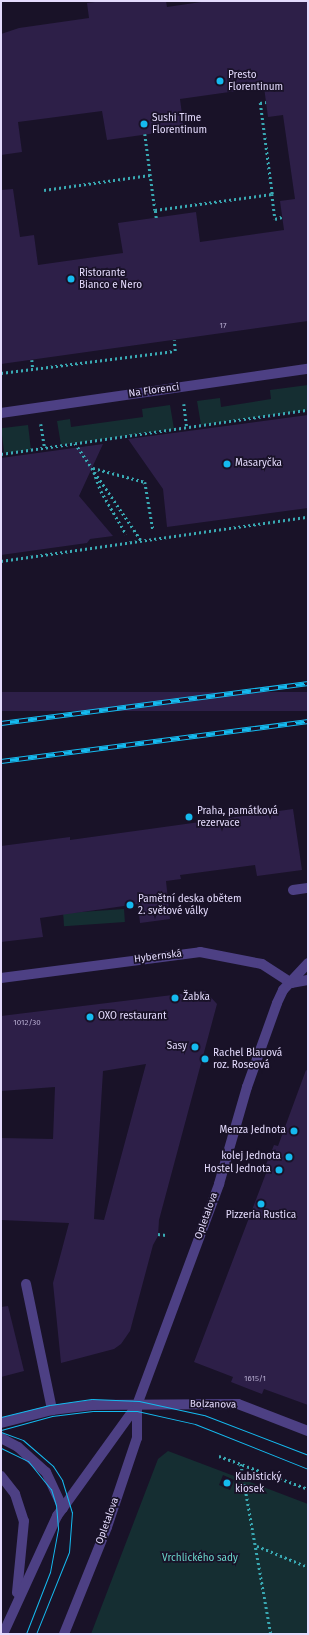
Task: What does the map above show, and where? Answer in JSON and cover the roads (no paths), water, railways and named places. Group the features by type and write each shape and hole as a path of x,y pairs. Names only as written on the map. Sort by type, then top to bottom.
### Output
{"street":[{"name":"Na Florenci","path":"1,414 308,370"},
{"path":"293,890 308,888"},
{"name":"Hybernská","path":"1,978 200,952 262,964 291,983"},
{"name":"Opletalova","path":"3,1634 16,1602 62,1508 138,1403 219,1184 247,1088 277,1002 283,990 308,963"},
{"path":"291,983 308,980"},
{"path":"26,1284 52,1410"},
{"name":"Opletalova","path":"64,1634 107,1527 137,1438 138,1403"},
{"name":"Bolzanova","path":"33,1415 52,1410 91,1405 138,1403 238,1404 308,1431"},
{"path":"1,1418 33,1415"},
{"path":"1,1423 33,1415"},
{"path":"1,1438 18,1447 46,1472 62,1508"},
{"path":"1,1476 15,1494 24,1521 16,1602"}],"tram line":[{"path":"1,1417 50,1405 92,1399 139,1401 204,1415 308,1455"},
{"path":"1,1430 52,1416 93,1411 137,1411 195,1424 308,1469"},
{"path":"1,1432 23,1440 53,1466 62,1480 72,1512 69,1552 36,1634"},
{"path":"1,1448 28,1461 51,1489 56,1505 58,1529 50,1572 26,1634"}],"railway":[{"path":"1,723 308,683"},
{"path":"1,761 308,721"}],"place":[{"name":"Presto Florentinum","path":"220,81"},
{"name":"Sushi Time Florentinum","path":"144,124"},
{"name":"Ristorante Bianco e Nero","path":"71,279"},
{"name":"Masaryčka","path":"227,464"},
{"name":"Praha, památková rezervace","path":"189,817"},
{"name":"Pamětní deska obětem 2. světové války","path":"130,905"},
{"name":"Žabka","path":"175,998"},
{"name":"OXO restaurant","path":"90,1017"},
{"name":"Sasy","path":"195,1047"},
{"name":"Rachel Blauová roz. Roseová","path":"205,1059"},
{"name":"Menza Jednota","path":"294,1131"},
{"name":"kolej Jednota","path":"289,1157"},
{"name":"Hostel Jednota","path":"279,1170"},
{"name":"Pizzeria Rustica","path":"261,1204"},
{"name":"Kubistický kiosek","path":"227,1483"}],"park label":[{"name":"Vrchlického sady","path":"200,1559"}]}
